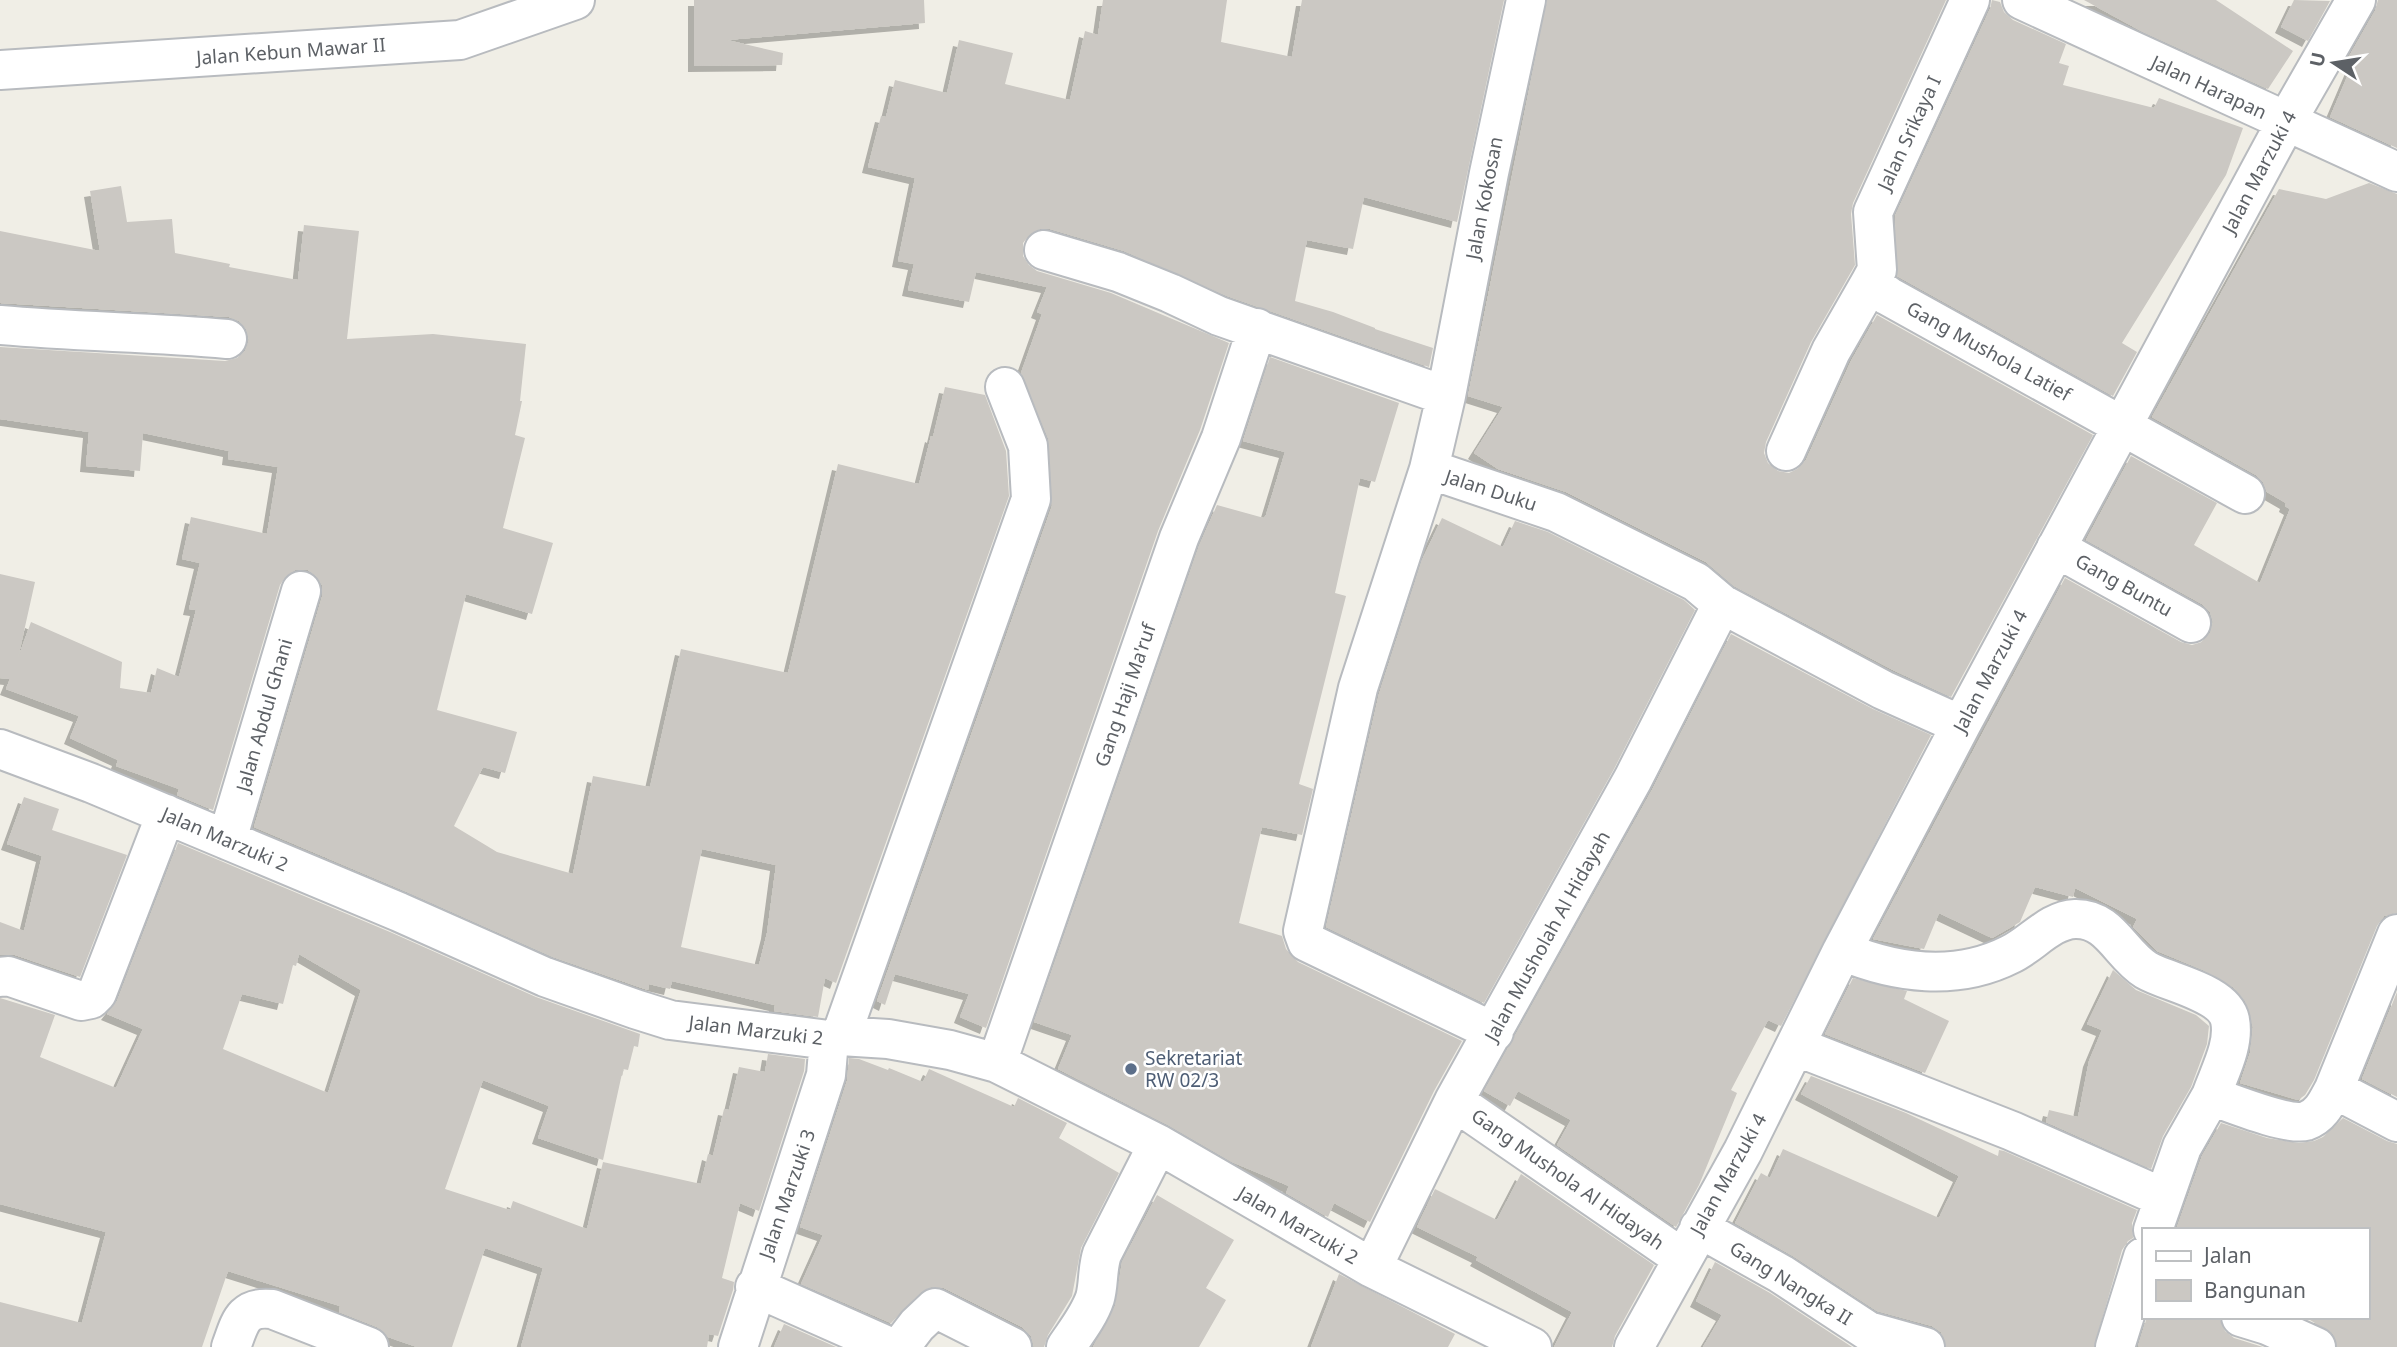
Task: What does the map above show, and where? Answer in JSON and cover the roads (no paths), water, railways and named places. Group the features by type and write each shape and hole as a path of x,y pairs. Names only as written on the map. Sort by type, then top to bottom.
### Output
{"street":[{"name":"Jalan Kebun Mawar II","path":"0,70 460,40 575,0"},
{"name":"Jalan Kokosan","path":"1446,396 1526,0"},
{"name":"Jalan Srikaya I","path":"1873,277 1873,212 1970,0"},
{"name":"Jalan Harapan","path":"2022,0 2397,172"},
{"name":"Jalan Marzuki 4","path":"1634,1347 1743,1151 1842,951 1961,725 2286,122 2356,0"},
{"path":"1044,250 1118,272 1219,316 1446,396"},
{"path":"1786,452 1830,351 1873,277"},
{"name":"Gang Mushola Latief","path":"1873,277 1888,296 2245,495"},
{"path":"0,325 72,331 157,332 227,339"},
{"name":"Gang Haji Ma'ruf","path":"997,1063 1179,538 1221,438 1257,328"},
{"name":"Jalan Marzuki 3","path":"737,1347 826,1075 835,1038 1031,499 1028,446 1005,387"},
{"name":"Jalan Duku","path":"1446,396 1429,469 1556,512 1696,582 1722,604 1883,690 1961,725"},
{"path":"1429,469 1358,688 1303,931 1307,942 1494,1032"},
{"name":"Gang Buntu","path":"2056,548 2191,623"},
{"name":"Jalan Abdul Ghani","path":"227,840 301,590"},
{"name":"Jalan Musholah Al Hidayah","path":"1372,1268 1454,1101 1633,779 1722,604"},
{"name":"Jalan Marzuki 2","path":"0,749 166,814 545,977 635,1009 670,1020 835,1038 900,1041 950,1050 997,1063 1158,1144 1372,1268 1532,1347"},
{"path":"0,977 8,976 81,1001 91,999 97,993 166,814"},
{"path":"1795,1046 2012,1131 2158,1214 2182,1147 2211,1096 2230,1042 2230,1018 2214,999 2146,969 2104,926 2075,919 2051,927 2010,955 1963,970 1917,972 1871,963 1842,951"},
{"path":"2211,1096 2281,1119 2305,1121 2324,1108 2397,934"},
{"path":"2334,1089 2397,1122"},
{"name":"Gang Mushola Al Hidayah","path":"1454,1101 1691,1243"},
{"path":"1066,1347 1087,1315 1095,1297 1102,1254 1158,1144"},
{"name":"Gang Nangka II","path":"1691,1243 1781,1274 1868,1331 1925,1347"},
{"path":"2115,1347 2137,1296 2142,1264"},
{"path":"755,1287 890,1347"},
{"path":"235,1336 248,1312 257,1308 272,1309 369,1347"},
{"path":"900,1347 934,1308 1012,1347"},
{"path":"2248,1319 2316,1347"}],"place":[{"name":"Sekretariat RW 02/3","path":"1131,1069"}]}
